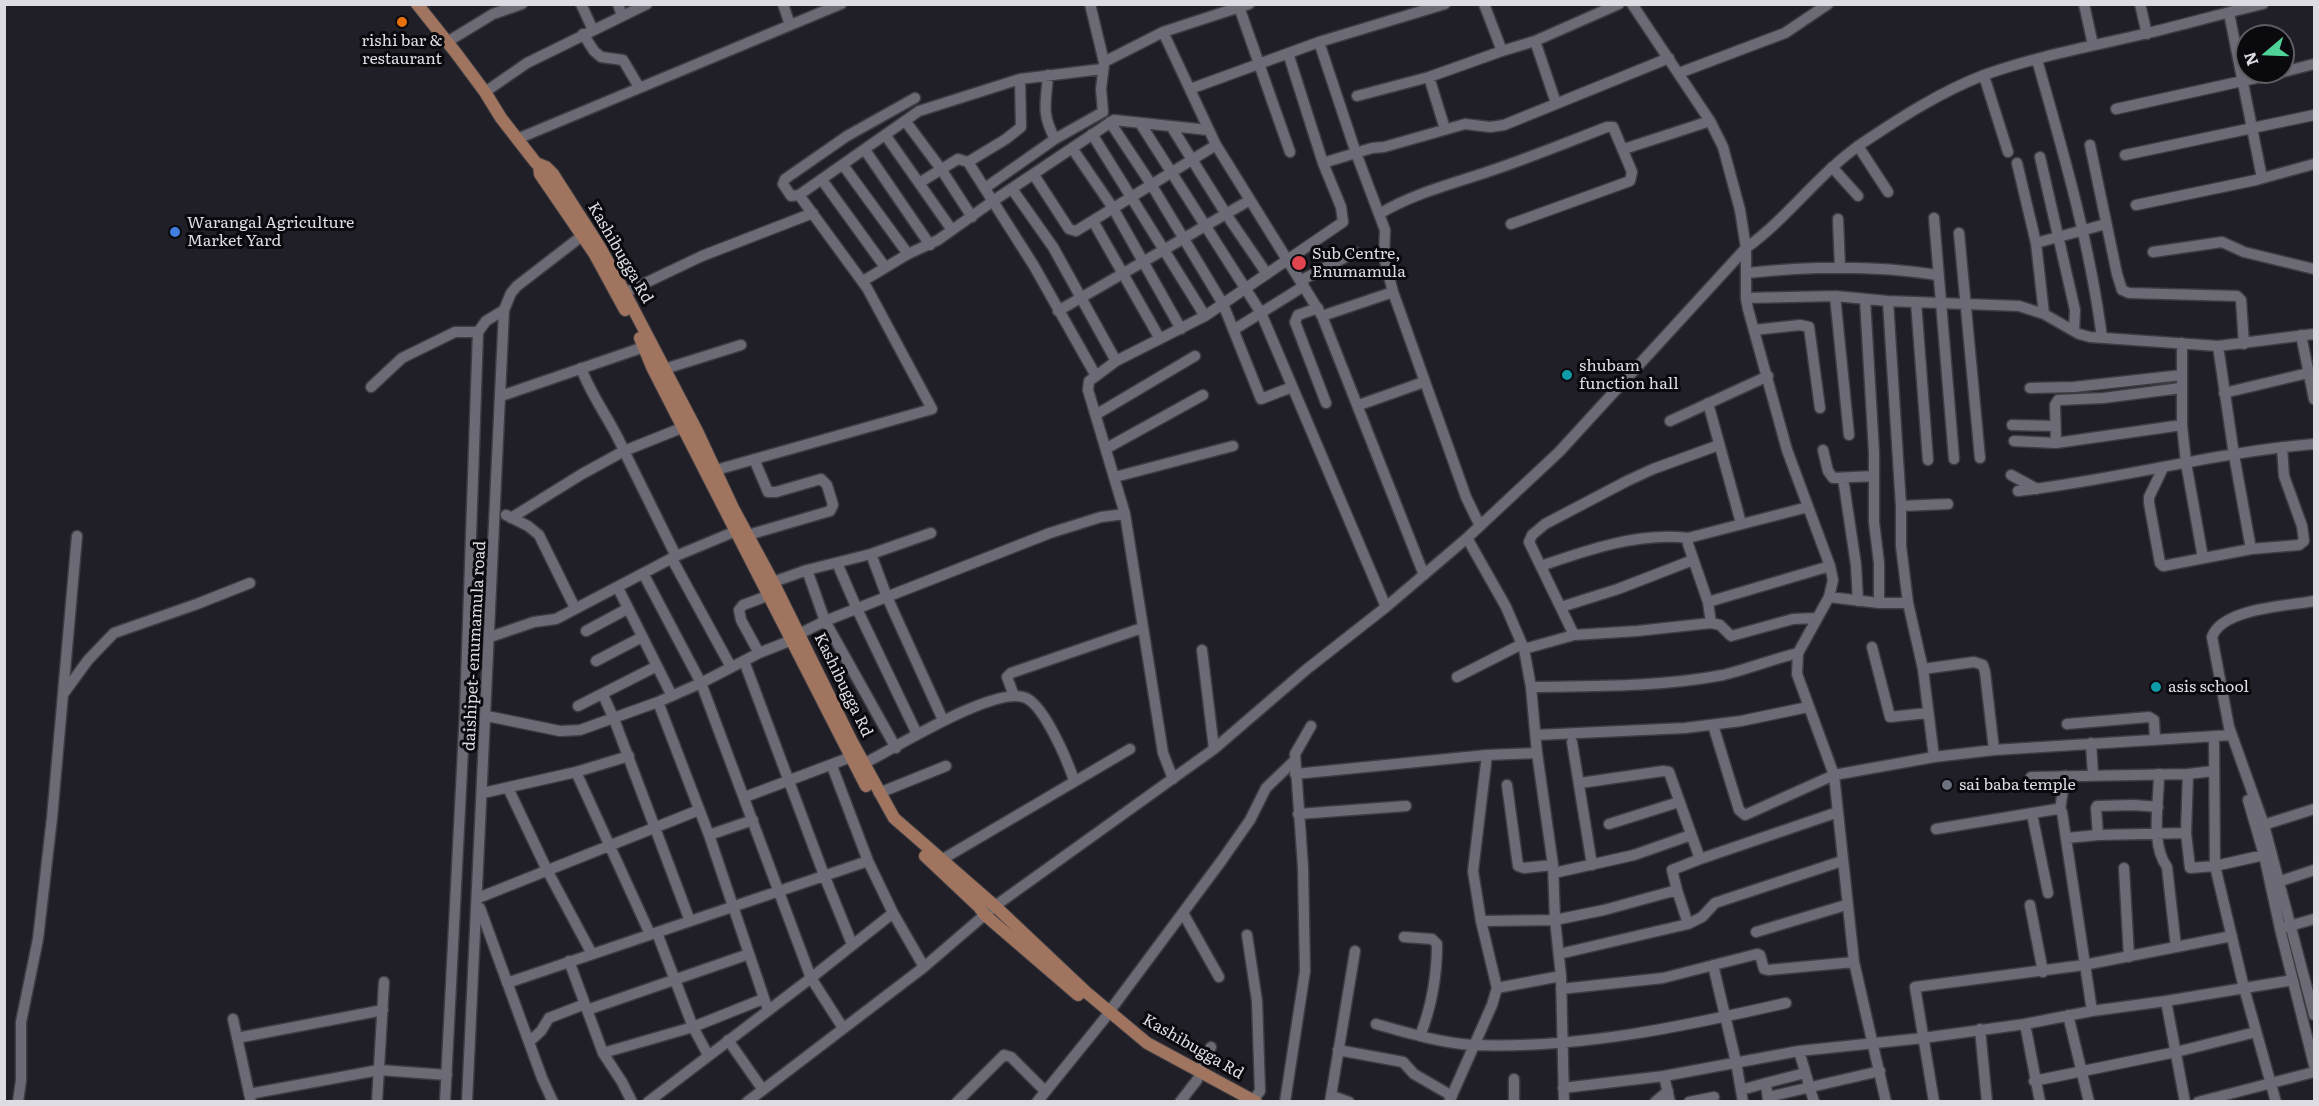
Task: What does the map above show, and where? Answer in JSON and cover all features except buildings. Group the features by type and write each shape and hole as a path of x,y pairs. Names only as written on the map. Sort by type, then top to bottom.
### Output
{"main road":[{"name":"Kashibugga Rd","path":"417,4 485,92 517,139 539,166 540,174 598,251 659,370 684,428 748,536 851,757 880,811 896,829 995,906 1135,1042 1239,1101"},
{"name":"Kashibugga Rd","path":"621,295 644,347 697,431 736,531 771,588"},
{"name":"Kashibugga Rd","path":"795,637 894,818 985,915 1107,1015"},
{"name":"Kashibugga Rd","path":"1197,1076 1254,1101"}],"street":[{"path":"581,4 594,51 601,57 623,60 639,87"},
{"path":"618,4 622,16"},
{"path":"485,92 527,63 647,4"},
{"path":"783,4 790,25"},
{"path":"517,139 841,4"},
{"path":"985,188 1055,138 1103,112 1101,89 1103,66 1090,4"},
{"path":"1190,88 1288,52 1445,4"},
{"path":"1484,4 1502,51"},
{"path":"1357,96 1429,76 1535,41 1619,4"},
{"path":"1632,4 1710,121 1723,147 1740,210 1746,248 1746,298 1754,330 1787,450 1830,566 1833,580 1829,597 1798,653 1797,674 1834,775 1846,905 1854,962 1886,1101"},
{"path":"1679,73 1785,33 1828,4"},
{"path":"2084,4 2093,45"},
{"path":"2140,4 2147,34"},
{"path":"747,1101 924,967 995,906 1214,749 1307,669 1424,575 1559,452 1746,248 1761,237 1832,167 1858,146 1906,114 1951,90 1984,76 2093,45 2147,34 2244,7 2263,4"},
{"path":"447,42 493,14 523,5"},
{"path":"915,98 847,136 785,179 783,184 791,195 799,195 919,111 1020,79 1103,66 1163,33 1242,6 1290,152"},
{"path":"2229,13 2235,45"},
{"path":"1163,33 1216,145 1320,312 1359,405 1424,575"},
{"path":"1535,41 1556,103"},
{"path":"1319,42 1356,153 1385,230 1384,257 1393,292 1466,497 1480,526"},
{"path":"1173,779 1162,753 1125,514 1087,385 1116,361 1205,316 1342,222 1341,207 1323,163 1288,52"},
{"path":"1323,163 1465,124 1490,127 1504,124 1668,58"},
{"path":"2037,60 2064,152 2102,338"},
{"path":"2295,69 2314,64"},
{"path":"1048,75 1045,114 1046,122 1055,138"},
{"path":"1429,76 1444,129"},
{"path":"1984,76 2008,152"},
{"path":"968,162 1006,140 1021,127 1020,79"},
{"path":"2116,109 2235,84"},
{"path":"2242,84 2262,178"},
{"path":"2125,155 2314,115"},
{"path":"863,281 908,254 930,245 1114,120 1208,130"},
{"path":"1624,149 1710,121"},
{"path":"906,122 941,169 972,217"},
{"path":"1110,122 1151,184 1223,304 1261,399 1292,387"},
{"path":"1140,123 1261,313 1386,607"},
{"path":"1171,126 1267,274"},
{"path":"1379,214 1420,193 1489,172 1607,128 1613,127 1616,130 1632,172 1630,181 1511,224"},
{"path":"1092,134 1205,316"},
{"path":"886,136 952,230"},
{"path":"1034,175 1072,231 1076,231 1216,145"},
{"path":"2090,145 2122,290 2129,293 2237,296 2241,300 2244,344"},
{"path":"1858,146 1888,192"},
{"path":"1072,148 1113,208 1181,329"},
{"path":"865,150 930,245"},
{"path":"2040,157 2074,310 2074,331"},
{"path":"919,183 958,159 968,162 1034,266 1096,376"},
{"path":"2017,163 2036,243 2044,314"},
{"path":"2136,205 2262,178 2314,164"},
{"path":"843,165 908,254"},
{"path":"1832,167 1858,196"},
{"path":"822,180 885,267"},
{"path":"1012,189 1053,247 1116,361"},
{"path":"711,471 932,409 863,281 799,195"},
{"path":"1058,311 1250,200"},
{"path":"621,295 702,256 813,213"},
{"path":"1934,218 1954,459"},
{"path":"1838,219 1840,268"},
{"path":"1093,221 1161,339"},
{"path":"2036,243 2106,224"},
{"name":"daishipet- enumamula road","path":"467,1101 487,716 504,310 511,293 517,286 586,233"},
{"path":"1959,233 1980,458"},
{"path":"2153,252 2222,242 2244,252 2314,269"},
{"path":"1234,329 1261,313 1302,283 1355,252"},
{"path":"1747,273 1794,268 1840,268 1913,271 1938,275"},
{"path":"1326,404 1294,319 1298,315 1320,312 1393,292"},
{"path":"1746,298 1835,296 1888,301 2019,306 2044,314 2090,337 2218,346 2314,334"},
{"path":"1835,296 1849,435"},
{"path":"1865,299 1874,476 1874,522 1879,563 1879,603"},
{"path":"1888,301 1901,506 1901,546 1908,603 1923,669 1934,757"},
{"path":"1916,302 1928,460"},
{"path":"445,1101 465,711 478,332 486,321 504,310"},
{"path":"1754,330 1800,325 1809,327 1820,408"},
{"path":"371,387 402,358 455,332 478,332"},
{"path":"2301,335 2314,399"},
{"path":"2182,343 2181,425 2203,558"},
{"path":"659,370 741,345"},
{"path":"2218,346 2251,549"},
{"path":"501,396 644,347"},
{"path":"1097,414 1195,356"},
{"path":"581,368 588,387 614,429 674,557 731,667"},
{"path":"2224,393 2308,373"},
{"path":"2030,388 2074,387 2182,375"},
{"path":"1670,420 1768,376"},
{"path":"1359,405 1424,382"},
{"path":"2056,443 2055,405 2058,400 2103,398 2181,388"},
{"path":"1107,448 1203,394"},
{"path":"1708,403 1741,523"},
{"path":"2012,425 2055,426"},
{"path":"2014,441 2056,443 2181,425"},
{"path":"512,518 582,474 624,451 684,428"},
{"path":"2018,491 2282,447 2314,444"},
{"path":"1574,635 1529,542 1532,535 1545,525 1653,469 1719,445"},
{"path":"1115,477 1233,446"},
{"path":"2163,468 2149,497 2149,503 2160,563 2165,567 2251,549 2301,544 2304,541 2302,526 2284,476 2282,447"},
{"path":"1823,450 1830,476 1844,478 1874,476"},
{"path":"748,536 830,512 833,505 827,485 821,479 776,492 768,492 754,459"},
{"path":"2011,475 2037,489"},
{"path":"1844,478 1856,565 1858,601"},
{"path":"1901,506 1948,504"},
{"path":"1541,566 1608,546 1671,536 1688,538 1808,507"},
{"path":"496,509 528,526 539,536 575,608"},
{"path":"487,716 566,732 580,730 672,696 825,621 1050,533 1101,517 1125,514"},
{"path":"2302,526 2314,524"},
{"path":"490,637 534,621 551,621 644,575 674,557 736,531"},
{"path":"759,653 741,620 739,610 743,605 807,570 871,554 932,533"},
{"path":"18,1101 21,1080 21,1022 38,939 64,694 77,537"},
{"path":"1467,538 1490,577 1523,647 1531,687 1537,753 1553,869 1555,920 1562,989 1564,1101"},
{"path":"1688,538 1708,602 1712,623"},
{"path":"871,554 887,597 944,720"},
{"path":"1561,607 1618,589 1693,560"},
{"path":"837,563 917,734"},
{"path":"1708,602 1830,566"},
{"path":"807,570 825,621 896,748"},
{"path":"644,575 701,683 811,978 843,1028"},
{"path":"64,694 88,660 114,633 250,583"},
{"path":"618,588 672,696"},
{"path":"1829,597 1879,603 1908,603"},
{"path":"2314,601 2242,614 2217,627 2212,637 2230,732 2276,881 2286,929 2306,977 2314,1016"},
{"path":"2232,619 2314,606"},
{"path":"586,631 627,609"},
{"path":"1457,677 1523,647 1574,635 1637,632 1712,623 1720,625 1731,636 1793,619 1817,618"},
{"path":"1014,696 1007,681 1007,677 1011,674 1143,628"},
{"path":"596,661 642,637"},
{"path":"1872,647 1890,717 1927,713"},
{"path":"1202,650 1214,749"},
{"path":"1531,687 1603,686 1679,681 1724,674 1798,653"},
{"path":"744,661 852,944"},
{"path":"1923,669 1974,662 1983,665 1994,750"},
{"path":"578,706 657,666"},
{"path":"603,695 629,756 690,921"},
{"path":"863,764 944,720 983,703 1014,696 1029,699 1042,716 1058,742 1074,780"},
{"path":"658,702 709,835 768,1011"},
{"path":"1536,735 1685,728 1741,721 1808,707"},
{"path":"2067,724 2149,717 2154,720 2155,740"},
{"path":"1713,725 1728,778 1742,813 1749,813 1834,775 1934,757 2091,743 2214,737 2230,732"},
{"path":"1285,1101 1305,971 1303,867 1294,760 1311,726"},
{"path":"2214,737 2215,866 2244,988 2276,1101"},
{"path":"1572,742 1592,865"},
{"path":"2091,743 2092,775"},
{"path":"937,862 1130,749"},
{"path":"1295,774 1487,755 1537,753"},
{"path":"1338,1050 1403,1062 1414,1074 1451,1099 1492,1005 1497,988 1481,921 1473,871 1487,755"},
{"path":"483,793 576,772 629,756"},
{"path":"745,798 851,757"},
{"path":"1037,1101 1107,1015 1183,914 1250,820 1266,788 1294,760"},
{"path":"832,766 868,861 892,912 924,967"},
{"path":"879,793 946,766"},
{"path":"1580,783 1667,771 1673,781 1700,859"},
{"path":"2031,777 2188,774 2213,771"},
{"path":"576,772 608,846 675,978 693,1027 708,1055"},
{"path":"2159,774 2156,833 2161,858 2167,867 2176,947"},
{"path":"2188,774 2186,833 2190,868 2215,866 2264,855"},
{"path":"2065,776 2060,810 2064,815 2092,1011"},
{"path":"1507,785 1518,866 1524,868 1553,869 1592,865 1634,855 1691,835"},
{"path":"508,788 547,870 592,954"},
{"path":"1609,824 1679,802"},
{"path":"1298,814 1406,806"},
{"path":"2098,835 2097,806 2158,807"},
{"path":"2261,829 2314,809"},
{"path":"553,1101 529,1042 478,900 699,810"},
{"path":"1936,829 2060,810"},
{"path":"1688,924 1672,870 1838,812"},
{"path":"2032,814 2048,893"},
{"path":"2261,829 2314,814"},
{"path":"709,835 753,820"},
{"path":"2261,829 2264,855 2276,881"},
{"path":"2067,838 2186,833"},
{"path":"507,983 868,861"},
{"path":"1559,954 1688,924 1702,917 1715,903 1842,861"},
{"path":"2276,881 2314,865"},
{"path":"2124,868 2129,957"},
{"path":"2276,881 2314,870"},
{"path":"1481,921 1555,920 1604,910 1677,890"},
{"path":"1756,932 1846,905"},
{"path":"2030,905 2043,972"},
{"path":"648,1101 811,978 892,912"},
{"path":"1183,914 1219,977"},
{"path":"2286,929 2314,919"},
{"path":"2286,929 2314,923"},
{"path":"1247,935 1257,1001 1260,1091 1254,1101"},
{"path":"1934,1101 1916,987 2043,972 2232,936"},
{"path":"1404,938 1432,939 1437,944 1426,1021 1420,1036"},
{"path":"1349,1101 1331,1099 1355,951"},
{"path":"529,1042 549,1018 749,954"},
{"path":"1562,989 1663,978 1757,954 1760,955 1764,969 1768,970 1854,962"},
{"path":"569,961 603,1053 632,1101"},
{"path":"1713,965 1743,1101"},
{"path":"1497,988 1561,976"},
{"path":"1563,1088 1664,1076 1799,1051 1923,1038 2025,1024 2306,977"},
{"path":"2306,977 2314,1065"},
{"path":"378,1101 384,982"},
{"path":"603,1053 693,1027 763,999"},
{"path":"2166,1002 2185,1101"},
{"path":"1376,1024 1420,1036 1473,1045 1564,1042 1726,1017 1786,1003"},
{"path":"237,1038 383,1010"},
{"path":"2068,1015 2089,1101"},
{"path":"233,1019 250,1098 379,1070 447,1075"},
{"path":"2025,1024 2034,1081 2040,1101"},
{"path":"1980,1029 1987,1101"},
{"path":"2034,1081 2176,1052 2256,1032"},
{"path":"728,1040 763,1090"},
{"path":"1180,1101 1197,1076 1210,1047"},
{"path":"1799,1051 1814,1101"},
{"path":"957,1101 1004,1055 1011,1058 1045,1091"},
{"path":"1766,1083 1768,1099 1809,1086 1880,1071"},
{"path":"2198,1101 2314,1072"},
{"path":"1741,1090 1805,1073"},
{"path":"1655,1101 1669,1096 1664,1076"},
{"path":"1514,1079 1514,1101"},
{"path":"1689,1101 1714,1096"}],"place":[{"name":"rishi bar & restaurant","path":"402,22"},
{"name":"Warangal Agriculture Market Yard","path":"175,232"},
{"name":"Sub Centre, Enumamula","path":"1299,263"},
{"name":"shubam function hall","path":"1567,375"},
{"name":"asis school","path":"2156,687"},
{"name":"sai baba temple","path":"1947,785"}]}
